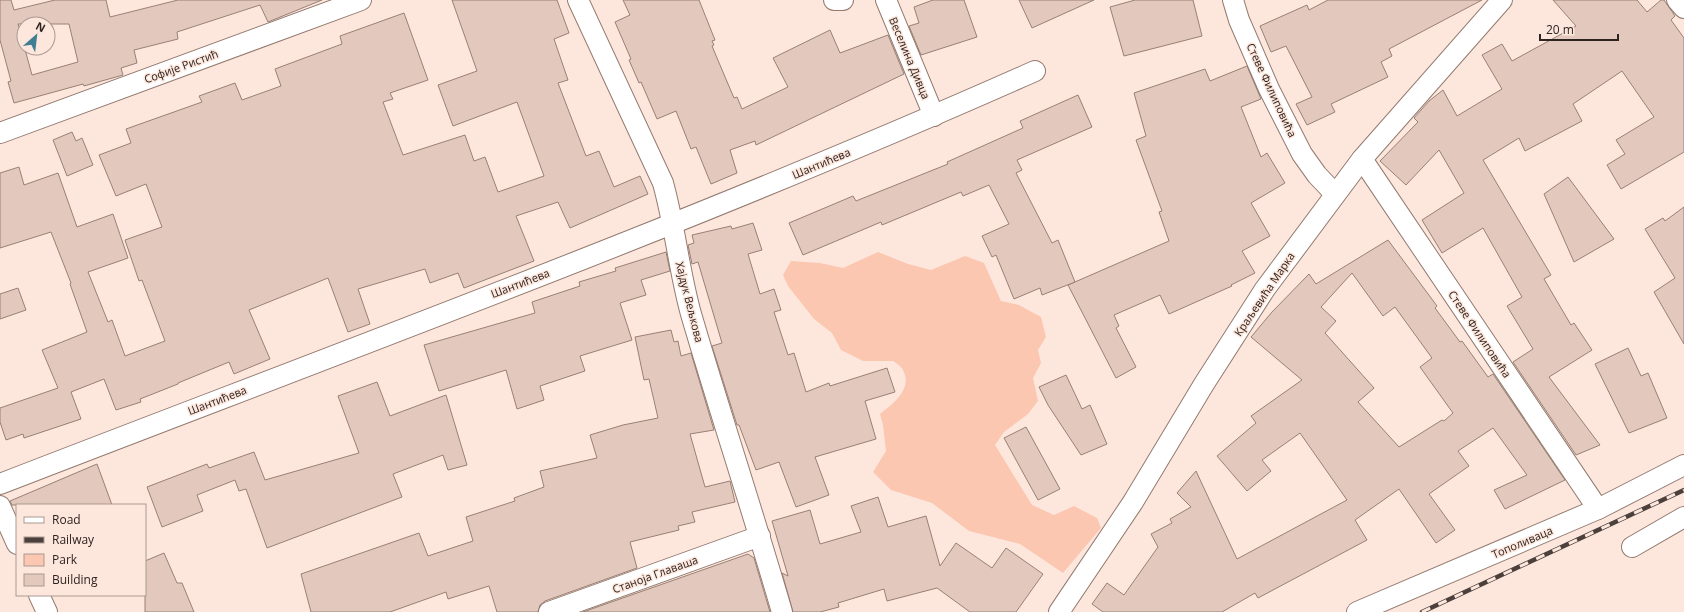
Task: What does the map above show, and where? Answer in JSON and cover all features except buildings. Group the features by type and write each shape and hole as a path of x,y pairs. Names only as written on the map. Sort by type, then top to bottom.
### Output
{"street":[{"name":"Софије Ристић","path":"0,133 361,0"},
{"name":"Хајдук Вељкова","path":"578,0 663,184 673,224 691,313 782,612"},
{"path":"834,0 843,0"},
{"name":"Веселина Дивца","path":"886,0 934,116"},
{"name":"Стеве Филиповића","path":"1233,0 1239,20 1269,89 1302,154 1317,175 1335,194"},
{"name":"Краљевића Марка","path":"1059,612 1133,502 1204,384 1265,289 1362,159 1502,0"},
{"path":"1677,0 1684,8"},
{"name":"Шантићева","path":"0,484 673,224 934,116 1035,71"},
{"name":"Стеве Филиповића","path":"1362,159 1598,509"},
{"name":"Тополиваца","path":"1357,612 1598,509 1684,465"},
{"path":"0,506 16,542"},
{"path":"1632,547 1684,517"},
{"name":"Станоја Главаша","path":"549,612 760,536"},
{"path":"40,596 47,612"}],"green space":[{"path":"878,252 908,264 931,270 965,256 984,263 1001,301 1019,305 1041,317 1046,337 1038,350 1041,363 1033,378 1038,401 1028,414 1004,432 995,445 1032,505 1054,515 1074,506 1097,518 1101,528 1063,573 1020,544 969,531 932,503 891,490 873,472 886,451 883,425 880,414 896,401 904,390 905,377 903,370 893,361 863,361 841,350 832,333 814,319 788,286 783,275 791,261 820,263 843,268"}],"railway":[{"path":"1422,612 1684,490"}]}
